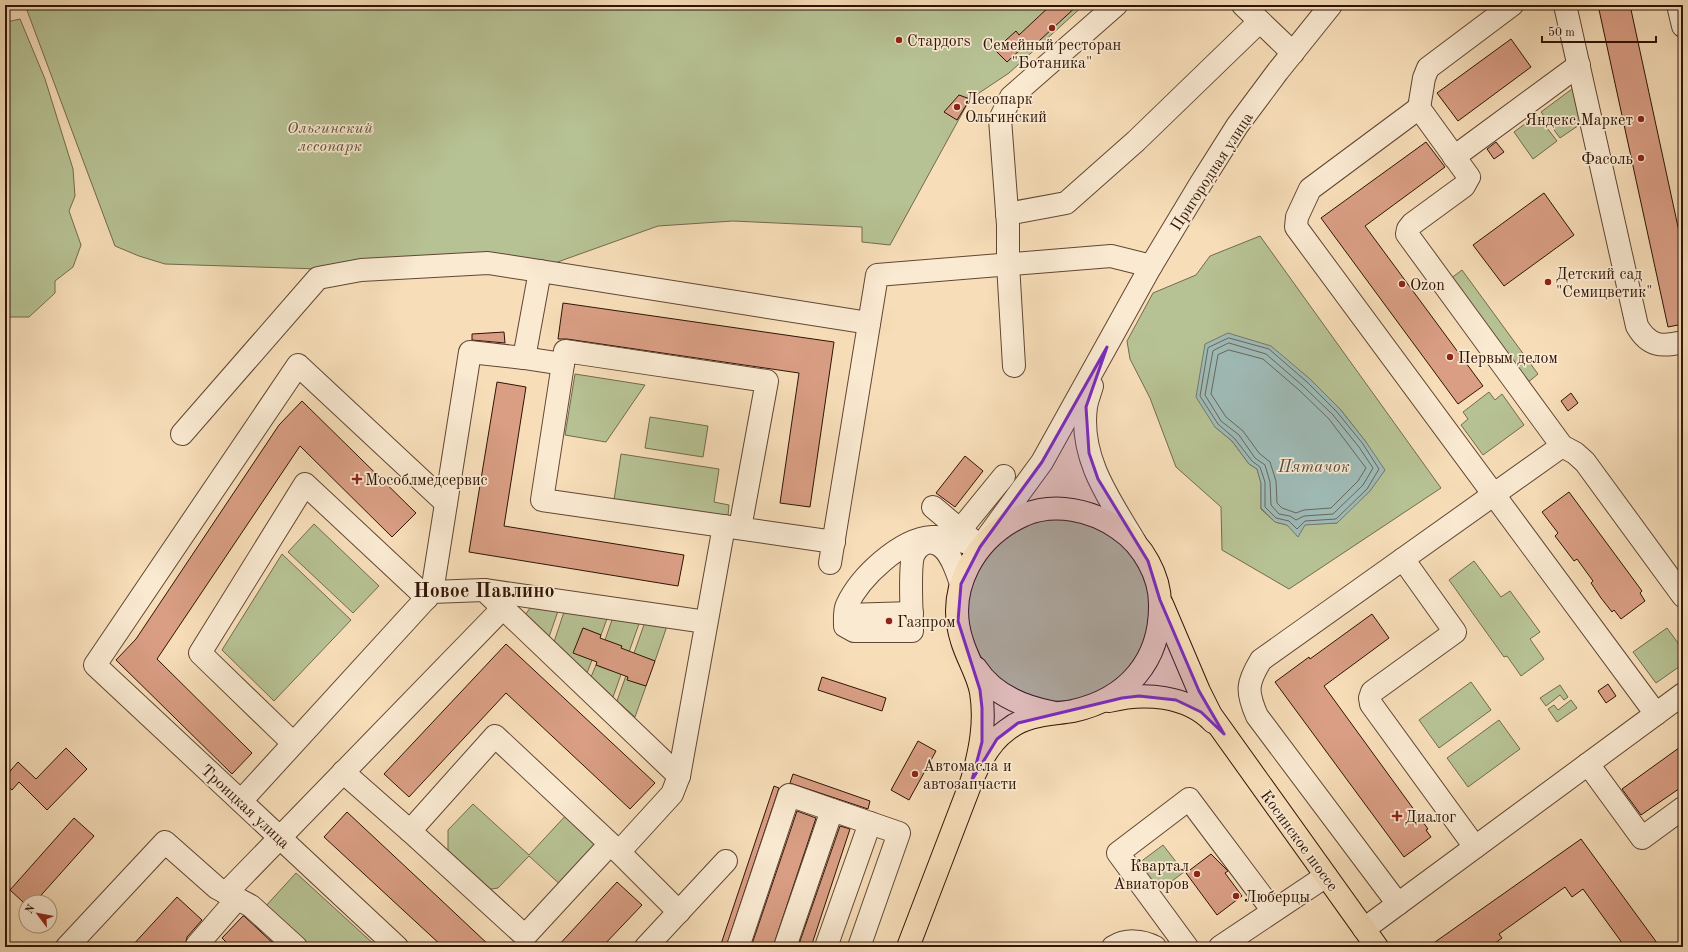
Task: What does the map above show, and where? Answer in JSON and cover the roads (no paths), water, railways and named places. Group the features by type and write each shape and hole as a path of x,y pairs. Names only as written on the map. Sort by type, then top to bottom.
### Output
{"main road":[{"path":"908,947 972,780 982,742 983,724 980,690 962,642 958,621 958,602 961,584 968,564 980,547 993,533 1009,522 1028,514 1048,509 1068,509 1087,512 1105,520 1122,530 1136,544 1148,561 1156,579 1160,600 1160,619 1156,638 1149,656 1138,674 1124,688 1108,699 1080,709 1031,717 1007,729 987,752 972,780"},
{"name":"Косинское шоссе","path":"1160,600 1199,691 1224,734 1377,947"},
{"path":"969,659 980,675 995,689 1012,701 1050,712 1080,709"},
{"name":"Косинское шоссе","path":"1080,709 1122,698 1139,696 1176,700 1201,712 1224,734"}],"street":[{"path":"1014,366 1008,264 1007,214 1000,118 1011,97 1116,5"},
{"path":"1243,5 1293,53"},
{"name":"Пригородная улица","path":"1107,347 1151,266 1238,126 1331,5"},
{"path":"1512,5 1428,68 1424,78 1419,108 1310,190 1297,216 1296,227 1656,714"},
{"path":"1565,5 1637,326 1641,334 1657,344 1666,346 1683,342"},
{"path":"1678,5 1683,26"},
{"path":"1007,214 1066,203 1136,142 1259,22"},
{"path":"1454,157 1579,65"},
{"path":"1419,108 1469,177 1468,182 1412,224 1408,229 1407,234 1562,446 1575,453 1585,462 1683,596"},
{"path":"830,563 877,275 1111,256 1151,266"},
{"path":"182,434 318,278 361,270 488,263 869,323"},
{"path":"524,358 540,271"},
{"path":"1107,347 1093,383 1086,407 1089,453 1098,479 1136,544"},
{"path":"980,547 1042,462 1107,347"},
{"path":"343,772 525,936 672,794 679,776 706,622 732,527 767,381 565,351 542,500 732,527 834,542"},
{"path":"241,801 429,595 446,503 470,352 563,364"},
{"name":"Троицкая улица","path":"398,947 95,665 298,365 446,503"},
{"path":"1398,904 1257,716 1250,699 1250,677 1261,660 1562,446"},
{"path":"960,530 1004,476"},
{"path":"293,743 200,653 305,484 429,595 484,590 706,622"},
{"path":"933,507 980,547"},
{"path":"961,584 952,559 941,546 934,543 921,545 914,554 912,561 912,613 846,615 846,606 857,588 884,560 898,549 915,540 933,537 950,538 980,547"},
{"path":"1403,559 1455,632 1372,692 1370,698 1371,704 1475,847"},
{"path":"484,590 679,776"},
{"path":"199,947 197,945 232,896 280,837 503,608"},
{"path":"1364,929 1683,694"},
{"path":"410,831 495,736 615,848 679,912"},
{"path":"1588,764 1642,838 1683,808"},
{"path":"738,947 789,795 899,833 859,947"},
{"path":"1187,947 1118,853 1189,799 1273,911"},
{"path":"785,947 832,810"},
{"path":"826,947 870,823"},
{"path":"67,947 165,842 217,888 251,906 296,947"},
{"path":"646,947 726,861"},
{"path":"1220,947 1326,876"},
{"path":"1113,947 1126,942 1136,941 1148,943 1155,947"}],"water":[{"name":"Пятачок","path":"1228,333 1271,346 1310,379 1340,409 1366,442 1385,470 1370,491 1337,523 1305,525 1298,537 1287,525 1275,522 1261,508 1261,483 1257,469 1249,464 1232,441 1215,427 1196,397 1205,344"}],"place":[{"name":"Семейный ресторан \"Ботаника\"","path":"1052,28"},
{"name":"Стардогs","path":"899,40"},
{"name":"Лесопарк Ольгинский","path":"957,107"},
{"name":"Яндекс.Маркет","path":"1641,119"},
{"name":"Фасоль","path":"1641,158"},
{"name":"Детский сад \"Семицветик\"","path":"1548,282"},
{"name":"Ozon","path":"1402,284"},
{"name":"Первым делом","path":"1450,357"},
{"name":"Мособлмедсервис","path":"357,479"},
{"name":"Газпром","path":"889,621"},
{"name":"Автомасла и автозапчасти","path":"915,774"},
{"name":"Диалог","path":"1397,816"},
{"name":"Квартал Авиаторов","path":"1197,874"},
{"name":"Люберцы","path":"1236,896"}],"district":[{"name":"Новое Павлино","path":"484,590"}],"park label":[{"name":"Ольгинский лесопарк","path":"330,136"}]}
